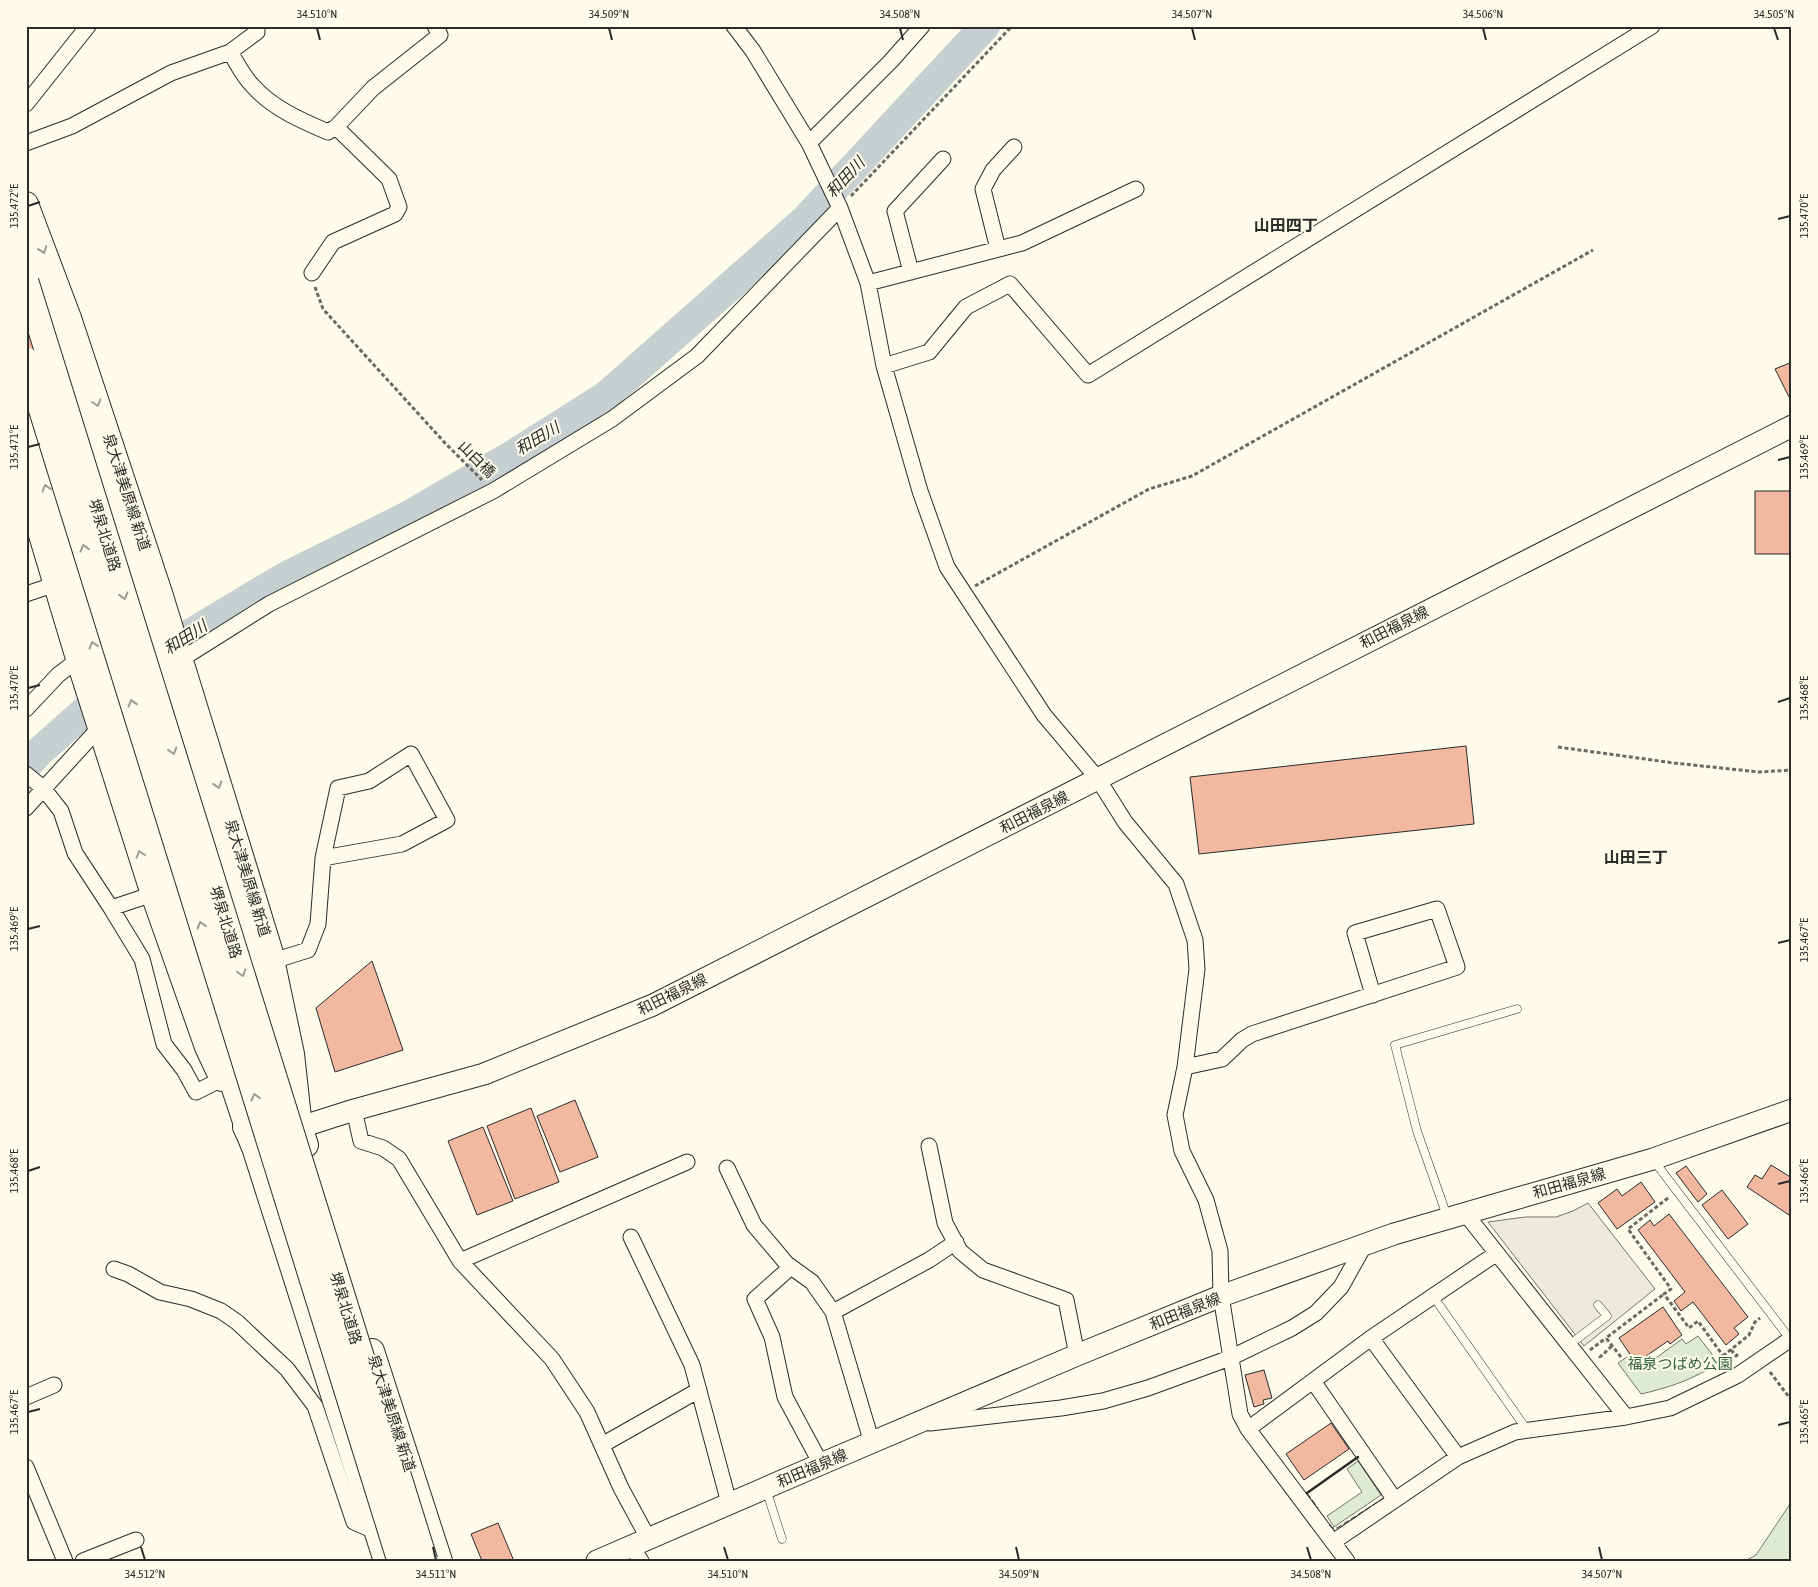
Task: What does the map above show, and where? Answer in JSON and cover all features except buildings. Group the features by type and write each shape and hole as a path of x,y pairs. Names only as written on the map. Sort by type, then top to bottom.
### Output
{"highway":[{"path":"26,258 53,329 264,959 278,1058 300,1127"},
{"name":"堺泉北道路","path":"26,282 425,1561"},
{"name":"堺泉北道路","path":"26,360 400,1561"},
{"path":"26,422 196,975 254,1144"}],"main road":[{"name":"泉大津美原線 新道","path":"26,204 69,318 161,596 264,959"},
{"name":"和田福泉線","path":"254,1144 354,1110 484,1074 653,1005 1792,426"},
{"path":"26,484 79,662 153,894 207,1047 254,1144 386,1561"},
{"name":"和田福泉線","path":"597,1561 640,1548 729,1503 1221,1296 1365,1244 1456,1215 1652,1160 1792,1110"},
{"name":"泉大津美原線 新道","path":"300,1127 440,1561"}],"street":[{"path":"26,104 88,26"},
{"path":"26,144 72,126 171,73 230,52 257,32 257,26"},
{"path":"230,52 251,84 265,98 287,113 328,132 336,127 373,88 440,34 435,26"},
{"path":"734,26 753,51 808,143 837,203 868,283 884,366 920,491 947,568 1044,715 1098,779 1125,822 1176,884 1195,940 1197,970 1184,1068 1175,1115 1182,1151 1206,1200 1220,1251 1221,1296 1240,1414 1248,1428 1347,1561"},
{"path":"808,143 891,61 922,26"},
{"path":"884,366 929,352 966,307 1010,284 1088,375 1652,26"},
{"path":"312,272 332,242 395,214 399,207 389,179 336,127"},
{"path":"998,249 983,189 992,170 1014,147"},
{"path":"911,272 895,212 943,159"},
{"path":"868,283 1022,242 1136,189"},
{"path":"179,657 269,604 493,490 612,419 697,356 837,203"},
{"path":"26,594 56,584"},
{"path":"26,709 58,675 79,662"},
{"path":"26,808 100,727"},
{"path":"264,959 308,950 318,924 322,858 338,788 369,781 412,754 447,820 402,844 322,858"},
{"path":"26,774 43,788 61,811 75,853 142,959 164,1044 184,1070 196,1092 222,1079"},
{"path":"111,908 153,894"},
{"path":"1184,1068 1222,1059 1242,1040 1252,1034 1373,995 1457,967 1437,909 1355,933 1373,995"},
{"path":"354,1110 361,1141 383,1148 399,1159 460,1261 552,1359 587,1412 621,1488 640,1548"},
{"path":"929,1146 945,1223 960,1251 983,1270 1066,1300 1077,1355"},
{"path":"460,1261 687,1162"},
{"path":"728,1168 754,1225 791,1266 812,1282 833,1312 872,1443"},
{"path":"1456,1215 1497,1253 1626,1417"},
{"path":"631,1237 692,1365 729,1503"},
{"path":"833,1312 929,1260 956,1242"},
{"path":"914,1425 1061,1408 1103,1401 1148,1388 1230,1358 1292,1328 1316,1313 1341,1286 1365,1244"},
{"path":"1248,1428 1371,1338 1497,1253"},
{"path":"791,1266 755,1300 772,1337 785,1397 821,1464"},
{"path":"114,1269 128,1274 160,1292 191,1299 221,1311 237,1322 287,1368 315,1406 354,1522 377,1532"},
{"path":"1371,1338 1458,1457"},
{"path":"1333,1542 1458,1457 1515,1432 1626,1417 1670,1408 1738,1375 1791,1338"},
{"path":"1313,1381 1395,1500"},
{"path":"26,1397 54,1385"},
{"path":"602,1445 699,1390"},
{"path":"26,1467 65,1561"},
{"path":"83,1561 136,1540"}],"lane":[{"path":"1456,1215 1417,1131 1395,1045 1517,1009"},
{"path":"1652,1160 1768,1311 1791,1338"},
{"path":"1433,1296 1527,1430"},
{"path":"1569,1344 1607,1316 1598,1305"},
{"path":"765,1488 782,1539"}],"path":[{"path":"837,203 1012,26"},
{"path":"965,594 981,581 1149,489 1192,476 1593,250"},
{"name":"山白橋","path":"312,272 312,280 323,309 445,443 493,490"},
{"path":"1558,747 1674,764 1759,772 1792,770"},
{"path":"1590,1350 1671,1289 1628,1229 1676,1191"},
{"path":"1664,1294 1689,1328 1698,1321 1724,1357 1750,1335 1755,1322 1768,1311"},
{"path":"1606,1338 1621,1357"},
{"path":"1760,1360 1792,1401"}],"green space":[{"name":"福泉つばめ公園","path":"1698,1336 1718,1362 1701,1373 1671,1386 1641,1394 1618,1363 1627,1357 1638,1371 1682,1339 1686,1344"},
{"path":"1358,1461 1381,1495 1334,1527 1327,1516 1362,1492 1347,1469"},
{"path":"1792,1501 1792,1561 1745,1561 1756,1555"}],"shaded area":[{"path":"1588,1203 1655,1289 1584,1346 1488,1222 1525,1217 1556,1217"}],"waterway":[{"name":"和田川","path":"153,659 193,632 285,577 408,516 511,456 606,396 805,220 985,26"},
{"name":"和田川","path":"26,766 39,752 113,686"}],"fence":[{"path":"1307,1493 1318,1508"},
{"path":"1329,1525 1332,1528 1337,1528 1384,1498"}],"wall":[{"path":"1307,1493 1358,1457"}],"district":[{"name":"山田四丁","path":"1286,225"},
{"name":"山田三丁","path":"1636,857"}]}
